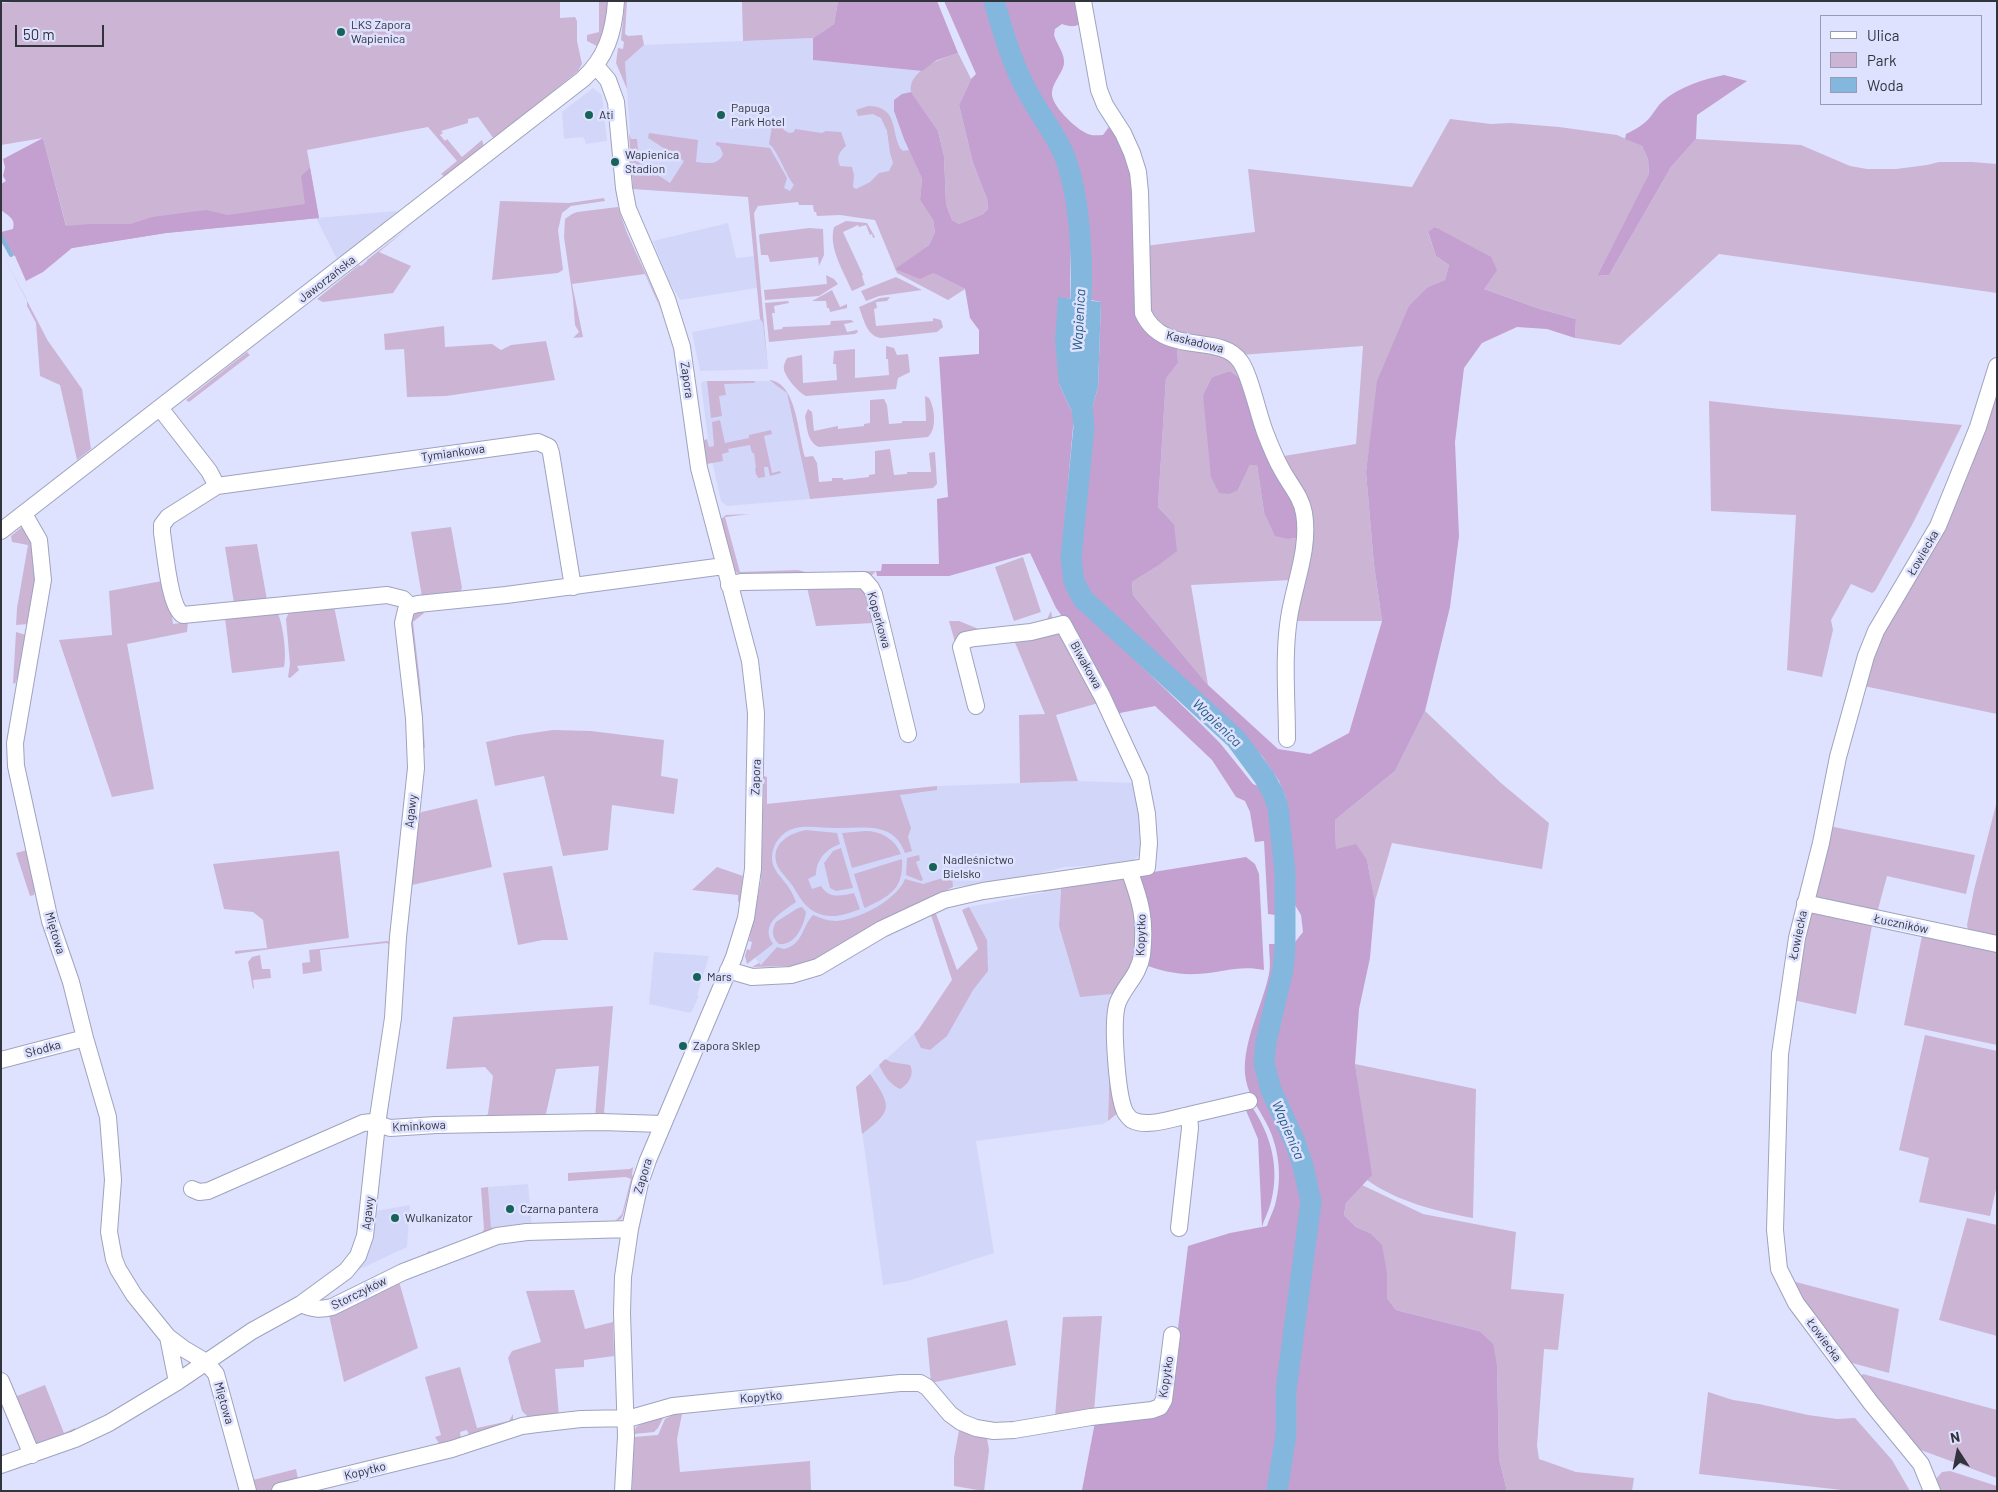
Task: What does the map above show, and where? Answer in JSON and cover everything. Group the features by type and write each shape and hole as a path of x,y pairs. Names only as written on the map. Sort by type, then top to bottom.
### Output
{"street":[{"name":"Jaworzańska","path":"1,531 541,113 596,66 610,41 616,1"},
{"name":"Kaskadowa","path":"1083,1 1100,90 1105,104 1123,133 1138,172 1143,313 1151,326 1167,337 1225,349 1233,352 1244,365 1275,458 1298,492 1304,513 1305,534 1301,565 1289,618 1287,648 1287,739"},
{"name":"Zapora","path":"596,66 608,80 616,102 623,181 628,209 667,299 678,331 687,376 699,468 750,661 756,713 751,889 741,938 662,1124 640,1183 630,1229 622,1295 626,1418 623,1491"},
{"name":"Łowiecka","path":"1932,1491 1921,1464 1865,1395 1796,1303 1780,1269 1775,1230 1780,1054 1790,977 1805,903 1821,844 1838,757 1870,643 1938,526 1978,427 1997,366"},
{"path":"160,408 209,471 217,486"},
{"name":"Tymiankowa","path":"410,606 404,599 387,595 193,615 183,614 179,612 172,597 162,525 168,517 217,486 538,442 549,447 572,586"},
{"name":"Miętowa","path":"24,514 39,540 43,580 16,734 16,766 50,921 71,982 108,1117 113,1180 109,1221 112,1250 118,1269 126,1282 168,1336 184,1349 206,1362 213,1369 219,1383 248,1491"},
{"path":"410,606 429,602 724,566"},
{"name":"Koperkowa","path":"730,585 741,582 864,580 874,594 908,734"},
{"name":"Agawy","path":"301,1304 339,1278 352,1264 363,1246 377,1124 393,1018 398,937 416,763 414,718 403,623 406,610 410,606"},
{"name":"Biwakowa","path":"976,706 961,647 965,640 1030,632 1063,624 1102,696 1140,778 1147,814 1149,843 1147,867 1129,870"},
{"path":"728,970 760,977 798,973 818,967 882,928 944,900 983,891 1129,870"},
{"name":"Kopytko","path":"1129,870 1142,908 1144,932 1140,964 1132,982 1118,1002 1115,1013 1117,1062 1123,1105 1128,1116 1139,1122 1158,1122 1249,1101"},
{"name":"Łuczników","path":"1805,903 1997,944"},
{"name":"Słodka","path":"1,1060 85,1038"},
{"path":"1179,1228 1190,1128 1189,1115"},
{"name":"Kminkowa","path":"192,1189 199,1192 208,1191 355,1126 372,1122 390,1128 436,1125 601,1122 662,1124"},
{"name":"Storczyków","path":"301,1304 322,1310 332,1307 403,1272 496,1236 527,1232 630,1229"},
{"path":"1,1464 75,1439 109,1423 177,1382 252,1331 301,1304"},
{"name":"Kopytko","path":"280,1491 452,1449 522,1426 566,1420 626,1418 673,1406 912,1382 920,1383 927,1387 950,1414 961,1422 976,1428 1014,1430 1091,1417 1152,1410 1160,1407 1164,1400 1172,1335"},
{"name":"Miętowa","path":"168,1336 177,1382"},
{"path":"1,1381 32,1455"}],"shaded area":[{"path":"838,1 937,1 958,53 937,60 922,71 813,60 813,38 834,24"},
{"path":"944,1 990,1 994,27 1020,93 1060,162 1071,223 1070,298 1058,298 1059,384 1074,416 1062,550 1066,573 1071,587 1081,608 1220,743 1253,784 1262,788 1269,801 1273,820 1278,874 1278,901 1275,915 1268,914 1264,841 1255,842 1250,812 1245,801 1236,797 1212,760 1155,706 1115,714 1069,626 1056,608 1030,553 949,576 877,576 876,571 881,571 882,564 939,564 937,499 948,497 939,357 979,354 979,330 970,318 965,289 933,273 920,279 895,269 929,245 935,232 933,220 920,200 922,179 894,111 894,100 902,94 911,92 938,131 944,156 946,204 952,220 959,224 983,214 988,209 987,199 973,163 959,105 971,79 976,74"},
{"path":"1001,1 1079,1 1083,20 1081,23 1076,26 1062,24 1055,29 1054,35 1062,53 1064,64 1053,88 1052,97 1059,110 1077,127 1088,134 1103,135 1111,124 1130,155 1140,305 1177,345 1178,363 1166,378 1158,507 1174,524 1177,551 1132,582 1133,595 1208,685 1278,749 1310,754 1349,733 1382,621 1374,565 1366,472 1377,381 1409,306 1428,287 1445,280 1449,265 1436,256 1428,232 1435,227 1491,257 1497,270 1484,289 1540,309 1576,319 1575,338 1547,329 1517,327 1482,343 1464,368 1455,442 1459,536 1450,607 1425,711 1395,771 1335,820 1336,849 1356,844 1367,860 1375,901 1370,958 1359,1009 1355,1064 1372,1175 1346,1203 1344,1215 1356,1227 1370,1233 1382,1245 1387,1273 1387,1298 1396,1310 1479,1331 1493,1344 1497,1365 1499,1459 1507,1491 1284,1491 1293,1436 1293,1389 1317,1211 1317,1194 1309,1165 1301,1140 1275,1082 1271,1067 1272,1043 1288,989 1295,942 1303,932 1301,915 1292,900 1293,879 1286,798 1279,781 1262,756 1090,597 1080,578 1076,556 1089,452 1090,416 1098,387 1101,302 1091,300 1087,226 1075,170 1057,129 1028,77"},
{"path":"813,38 814,60 922,71 937,60 958,53 971,79 917,165 895,269 875,220 853,217 838,201 634,189 625,62 644,45"},
{"path":"1724,75 1747,81 1697,115 1696,139 1671,167 1609,275 1597,276 1649,174 1648,159 1642,146 1625,139 1626,134 1646,122 1669,96 1700,81"},
{"path":"593,88 602,95 607,141 586,144 584,138 580,137 564,139 562,112"},
{"path":"43,138 66,226 131,224 152,217 206,210 228,215 305,204 301,176 310,168 319,218 166,233 72,248 43,272 26,281 15,256 1,242 1,232 13,229 14,225 11,218 1,210 1,184 6,181 3,176 5,167 3,159"},
{"path":"396,211 338,261 316,218"},
{"path":"728,223 736,258 754,256 757,288 680,300 669,281 653,241"},
{"path":"760,319 763,323 768,369 700,371 692,332"},
{"path":"1230,371 1244,381 1301,514 1297,538 1288,539 1275,536 1264,512 1257,465 1250,465 1238,490 1229,494 1219,493 1211,477 1203,395 1212,377"},
{"path":"703,381 769,381 784,389 787,393 810,499 727,506 721,501 709,447 701,384"},
{"path":"1078,781 1136,783 1143,848 1142,852 1131,863 1065,867 1007,881 953,887 890,917 761,965 755,958 767,804 937,786"},
{"path":"1246,857 1255,864 1259,874 1264,970 1246,968 1183,974 1163,971 1143,964 1138,878 1141,874"},
{"path":"1061,889 1059,926 1112,993 1108,1121 1103,1124 976,1141 994,1253 908,1281 883,1285 856,1087 919,1029 952,980 981,949 964,908"},
{"path":"1269,944 1277,944 1276,970 1260,1041 1258,1071 1261,1083 1290,1145 1304,1193 1304,1210 1298,1240 1281,1378 1278,1423 1268,1491 1077,1491 1082,1490 1095,1422 1169,1402 1188,1246 1230,1233 1267,1226 1275,1205 1279,1183 1278,1161 1269,1129 1248,1087 1245,1061 1250,1036 1269,974"},
{"path":"654,952 709,956 697,995 699,996 691,1013 649,1004"},
{"path":"1252,1107 1269,1140 1274,1164 1274,1189 1262,1227 1258,1139 1245,1108"},
{"path":"528,1184 532,1227 495,1231 491,1228 488,1187"},
{"path":"410,1205 407,1247 356,1271 375,1211"}],"green space":[{"path":"24,1 560,1 560,18 575,17 577,21 577,41 582,64 578,71 494,139 478,117 468,119 468,123 441,131 443,133 440,135 445,141 447,139 462,157 482,140 484,147 453,171 451,170 445,177 441,174 457,161 428,127 307,150 319,218 166,233 72,248 43,138 1,145 1,3"},
{"path":"599,1 610,1 603,40 600,39 597,46 587,41 587,35 599,32"},
{"path":"625,1 627,1 625,34 628,36 642,35 644,45 625,62 627,89 616,63 618,48 623,49 624,42 621,40"},
{"path":"742,1 838,1 834,24 813,38 743,41"},
{"path":"958,53 971,79 959,105 973,163 987,199 988,209 983,214 959,224 952,220 946,204 944,156 938,131 911,92 914,78 927,66"},
{"path":"868,106 878,107 889,115 900,148 903,151 909,150 922,179 920,200 933,220 935,232 929,245 896,269 933,273 965,289 948,300 897,273 875,220 840,215 817,216 813,205 799,205 798,202 758,206 754,213 768,369 763,323 760,319 748,197 633,189 629,133 631,139 637,139 638,150 641,155 638,162 670,183 684,161 648,138 649,133 698,140 696,162 704,163 712,163 721,158 723,154 720,147 716,145 716,142 770,148 787,178 784,188 790,191 794,185 769,144 772,126 784,128 789,133 794,132 795,129 822,133 826,131 841,132 846,146 839,155 838,160 840,166 852,167 854,175 853,187 856,189 870,182 879,173 889,171 893,163 887,131 881,118 873,114 858,116 856,110"},
{"path":"1450,119 1491,124 1510,123 1559,127 1617,135 1642,146 1648,159 1649,175 1597,276 1609,275 1671,167 1696,139 1801,145 1850,166 1867,169 1896,169 1939,162 1997,164 1997,293 1719,254 1620,345 1575,338 1576,319 1540,309 1484,289 1436,227 1428,233 1436,256 1449,265 1445,280 1428,287 1378,381 1366,472 1374,565 1382,621 1293,621 1307,545 1278,457 1356,444 1363,346 1240,355 1182,338 1148,317 1145,246 1255,232 1248,169 1412,187"},
{"path":"604,198 605,201 571,206 562,213 558,230 563,270 558,273 492,280 500,201 569,203"},
{"path":"618,207 627,233 661,310 645,274 572,284 583,337 573,338 579,332 575,325 564,237 565,219 577,212"},
{"path":"846,221 867,223 875,237 873,238 872,234 870,235 866,225 859,227 858,225 843,232 863,275 865,285 852,291 838,260 833,243 834,227"},
{"path":"409,227 379,252 411,266 393,293 323,302 317,299 359,265 361,266"},
{"path":"809,228 823,229 824,255 819,266 818,257 770,262 768,255 761,255 759,235"},
{"path":"826,275 834,279 838,284 819,296 765,300 764,290 827,284"},
{"path":"896,277 922,290 879,296 866,301 861,291"},
{"path":"832,290 840,307 847,304 847,308 830,312 826,301 812,301"},
{"path":"890,297 887,301 876,302 877,308 874,309 876,326 933,321 933,318 941,320 943,327 937,332 882,338 873,335 867,327 859,307 880,298"},
{"path":"27,301 48,341 82,389 91,449 77,460 60,385 40,376 36,323 27,306"},
{"path":"788,301 789,303 774,306 775,313 772,313 774,330 782,329 783,327 830,325 831,321 851,320 854,322 844,324 847,332 857,330 858,332 855,334 769,342 765,303"},
{"path":"444,326 445,347 492,344 501,350 511,345 546,341 555,380 446,396 407,397 404,349 385,350 384,334"},
{"path":"1177,345 1229,356 1244,381 1230,371 1212,377 1203,395 1238,490 1250,465 1257,465 1264,512 1288,539 1297,538 1297,554 1291,580 1191,585 1208,685 1133,595 1132,582 1156,567 1174,524 1158,507 1166,377 1178,363"},
{"path":"886,346 894,348 897,355 908,354 910,372 898,378 896,389 806,396 793,385 784,370 787,358 802,355 803,383 837,380 836,364 833,364 834,351 855,349 855,378 889,375"},
{"path":"247,352 250,355 189,402 186,400"},
{"path":"769,380 778,383 787,393"},
{"path":"707,381 755,381 754,383 724,384 726,395 719,396 722,416 711,418"},
{"path":"1997,381 1997,714 1864,686 1869,665"},
{"path":"787,393 795,411 805,457 813,456 817,463 819,482 832,481 832,478 843,478 843,480 869,477 869,475 875,474 875,451 890,449 894,475 907,474 907,472 931,472 929,453 935,452 937,484 933,488 810,499"},
{"path":"925,396 929,398 934,413 933,429 928,437 819,447 812,442 808,434 805,416 808,409 812,412 814,431 838,426 838,429 864,426 864,424 870,423 870,400 884,399 887,405 889,424 902,423 902,421 926,421"},
{"path":"1709,401 1962,425 1913,523 1875,591 1872,593 1851,584 1831,620 1833,630 1822,677 1787,670 1796,515 1711,511"},
{"path":"720,420 725,443 749,438 749,435 771,430 772,434 764,436 772,473 780,471 781,473 770,476 768,467 764,467 765,477 758,478 756,475 754,453 752,453 750,445 728,449 729,452 722,454 723,461 707,464 703,441 707,439 709,447 714,446 712,422"},
{"path":"195,503 197,505 168,525 182,607 234,603 225,547 257,544 267,600 270,600 270,602 190,611 181,609 178,604 170,562 166,529 167,524 173,518"},
{"path":"750,514 725,517 740,572 798,570 809,573 876,571 871,576 737,573 721,519 726,515"},
{"path":"22,527 29,530 39,572 28,624 16,625 17,608 28,545 12,542 11,536"},
{"path":"451,527 462,588 460,592 422,597 411,532"},
{"path":"1023,557 1041,612 1014,621 995,567"},
{"path":"167,580 173,624 188,622 187,632 127,644 154,789 112,797 59,640 112,635 109,591"},
{"path":"806,583 863,584 874,623 816,626"},
{"path":"334,606 345,661 297,666 299,670 290,678 288,677 290,664 286,619 290,610"},
{"path":"421,609 424,613 413,622 425,748 421,748 408,628 414,613"},
{"path":"1051,611 1052,620 1044,627 963,637 959,643 960,660 949,621 959,621 981,630 1029,628 1046,621"},
{"path":"277,612 284,639 284,667 232,673 225,619"},
{"path":"1057,631 1065,635 1102,702 1056,715 1078,781 1020,783 1019,715 1045,714 1013,638"},
{"path":"16,632 26,635 22,665 15,684 13,683"},
{"path":"1425,711 1501,783 1549,823 1542,869 1392,843 1375,901 1367,860 1336,850 1335,820 1395,771"},
{"path":"553,730 591,731 664,740 661,776 678,779 674,814 612,805 608,850 563,856 544,776 495,786 486,742"},
{"path":"764,776 767,777 767,804 937,786 937,790 900,795 911,828 908,837 912,851 905,853 900,842 893,835 876,828 804,827 790,830 783,834 774,846 772,863 787,884 796,902 779,914 770,925 769,937 773,944 747,964 745,956 747,949 750,950 752,942 749,941 761,880"},
{"path":"477,799 492,867 412,885 418,815 422,812"},
{"path":"1997,801 1997,940 1968,930 1967,925"},
{"path":"1829,826 1975,855 1966,894 1887,876 1877,913 1813,901"},
{"path":"806,830 837,833 840,844 826,852 820,860 816,875 808,879 812,889 821,886 828,893 836,896 854,893 860,909 837,916 823,915 816,912 803,902 780,870 776,859 778,846 787,837"},
{"path":"877,832 887,837 895,844 901,854 852,868 842,833"},
{"path":"841,848 853,888 836,891 830,888 824,863 833,851"},
{"path":"27,850 35,887 34,895 30,896 16,853"},
{"path":"339,851 349,938 235,954 235,951 267,948 263,920 253,912 224,909 213,864"},
{"path":"919,855 920,860 916,862 923,880 921,881 906,875 907,858"},
{"path":"902,859 902,870 898,885 881,900 865,908 854,874"},
{"path":"552,866 568,940 543,940 518,945 503,873"},
{"path":"717,867 743,876 740,901 738,902 738,895 692,890"},
{"path":"952,876 953,887 890,917 819,959 791,966 752,967 759,963 761,965 777,947 784,949 795,944 813,915 833,921 845,920 876,908 901,887 905,879 923,884"},
{"path":"1124,878 1137,901 1138,957 1116,994 1119,1112 1108,1121 1112,994 1080,997 1059,926 1061,889 1043,892 1044,888"},
{"path":"802,907 806,912 798,934 790,942 779,944 773,934 776,922"},
{"path":"969,907 987,940 988,971 973,990 947,1036 930,1050 921,1048 914,1034 952,980 930,912 935,911 957,970 978,949 962,910"},
{"path":"1809,908 1873,920 1856,1014 1793,1000"},
{"path":"1923,931 1997,946 1997,1045 1904,1025"},
{"path":"387,941 391,943 392,947 387,943 320,950 322,971 303,974 302,963 310,962 309,950"},
{"path":"260,955 262,969 270,969 271,978 253,980 253,989 248,962 252,957"},
{"path":"613,1006 604,1112 609,1117 595,1118 599,1066 556,1069 545,1118 391,1124 382,1114 398,1035 387,1117 391,1121 483,1118 488,1114 493,1076 485,1067 446,1069 453,1017"},
{"path":"1925,1035 1997,1051 1997,1185 1990,1216 1919,1202 1929,1158 1899,1150"},
{"path":"885,1059 891,1062 910,1065 912,1072 910,1079 900,1089 890,1082 879,1065"},
{"path":"1355,1064 1476,1089 1473,1218 1431,1209 1404,1200 1367,1180 1371,1175"},
{"path":"870,1074 882,1094 886,1107 880,1119 862,1134 856,1087"},
{"path":"633,1167 633,1176 623,1215 621,1219 615,1221 622,1214 631,1179 626,1177 568,1181 568,1173 630,1169"},
{"path":"1362,1185 1423,1214 1516,1232 1511,1289 1564,1294 1558,1350 1544,1349 1537,1446 1539,1459 1576,1472 1634,1478 1632,1491 1507,1491 1499,1459 1497,1365 1479,1331 1396,1310 1387,1298 1387,1273 1370,1233 1356,1227 1344,1215 1346,1203"},
{"path":"488,1187 491,1227 495,1231 437,1252 481,1235 484,1229 481,1188"},
{"path":"1967,1218 1997,1225 1997,1336 1939,1320"},
{"path":"398,1278 418,1348 344,1382 329,1315"},
{"path":"1792,1281 1899,1309 1889,1373 1852,1363 1849,1365 1822,1328"},
{"path":"574,1290 585,1329 613,1322 614,1356 584,1360 584,1367 555,1369 559,1417 530,1419 522,1411 508,1358 512,1351 541,1342 526,1291"},
{"path":"1102,1316 1094,1411 1055,1417 1063,1317"},
{"path":"1007,1320 1016,1365 931,1383 927,1338"},
{"path":"460,1367 477,1428 509,1421 513,1414 513,1423 473,1436 469,1435 467,1430 460,1432 461,1438 440,1445 435,1437 441,1435 425,1377"},
{"path":"1863,1374 1997,1410 1997,1478 1918,1449 1859,1377"},
{"path":"45,1385 64,1433 75,1428 75,1432 35,1448 12,1398"},
{"path":"1708,1392 1733,1400 1808,1415 1837,1419 1855,1418 1892,1460 1910,1491 1851,1491 1699,1474"},
{"path":"683,1409 677,1439 680,1472 810,1461 811,1491 632,1491 634,1437 658,1435 665,1419"},
{"path":"664,1416 654,1432 634,1434 636,1427 644,1423 644,1419"},
{"path":"947,1417 987,1438 989,1450 984,1491 954,1486 954,1458 959,1430"},
{"path":"296,1469 299,1484 273,1490 255,1491 253,1480"},
{"path":"1950,1471 1997,1486 1997,1491 1938,1491 1935,1480 1942,1472"}],"water":[{"path":"1058,297 1101,302 1098,387 1090,416 1074,416 1059,384 1055,341"}],"waterway":[{"name":"Wapienica","path":"994,1 1017,70 1031,99 1062,149 1071,176 1080,241 1081,308 1079,327"},
{"path":"1,236 11,255"},
{"name":"Wapienica","path":"1080,387 1084,427 1071,558 1074,582 1083,599 1236,739 1264,777 1278,807 1285,872 1285,948 1283,969 1266,1042 1264,1063 1271,1090 1295,1142 1303,1166 1311,1202 1286,1390 1286,1434 1277,1491"}],"place":[{"name":"LKS Zapora Wapienica","path":"341,32"},
{"name":"Ati","path":"589,115"},
{"name":"Papuga Park Hotel","path":"721,115"},
{"name":"Wapienica Stadion","path":"615,162"},
{"name":"Nadleśnictwo Bielsko","path":"933,867"},
{"name":"Mars","path":"697,977"},
{"name":"Zapora Sklep","path":"683,1046"},
{"name":"Czarna pantera","path":"510,1209"},
{"name":"Wulkanizator","path":"395,1218"}]}
